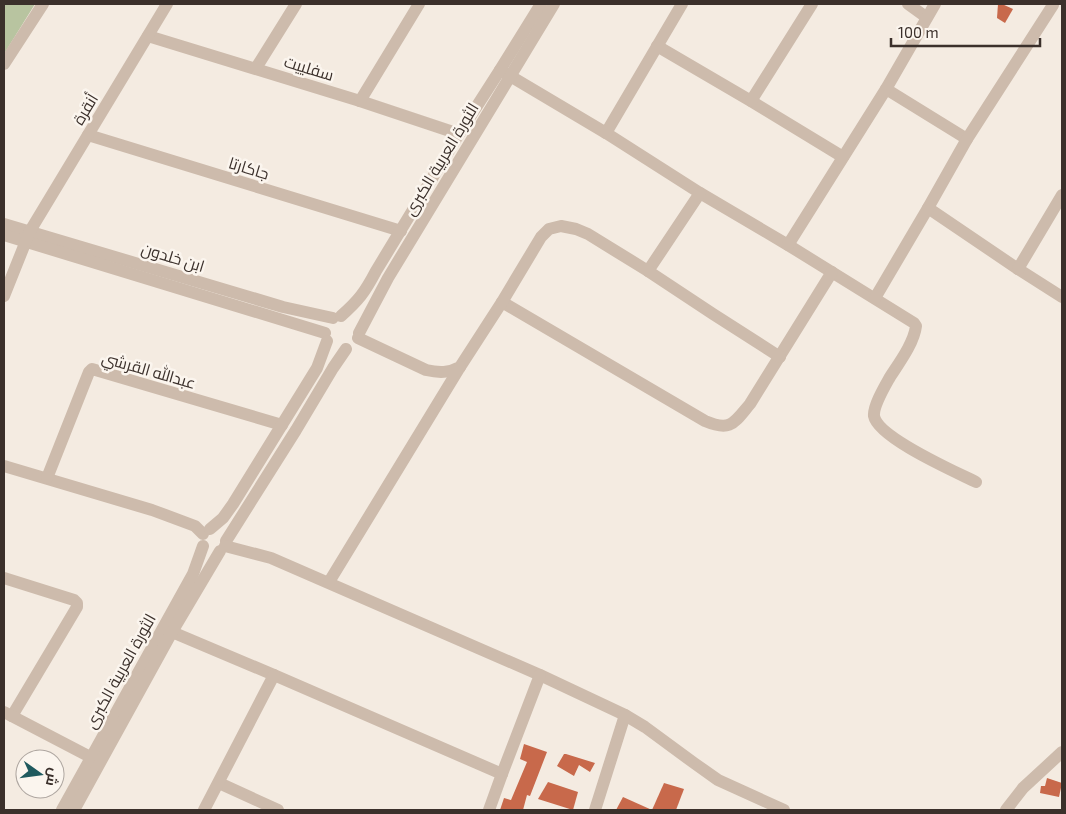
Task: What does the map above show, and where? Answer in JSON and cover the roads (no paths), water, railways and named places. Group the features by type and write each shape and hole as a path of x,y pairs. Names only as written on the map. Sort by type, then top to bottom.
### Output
{"street":[{"path":"4,64 43,4"},
{"name":"أنقرة","path":"4,296 29,237 167,4"},
{"path":"256,68 296,4"},
{"path":"360,101 419,4"},
{"name":"الثورة العربية الكبرى","path":"358,335 388,278 505,74 541,4"},
{"name":"الثورة العربية الكبرى","path":"337,317 366,291 376,271 459,134 505,74 554,4"},
{"path":"606,133 682,4"},
{"path":"751,101 812,4"},
{"path":"908,4 926,17"},
{"path":"788,245 886,88 935,4"},
{"path":"875,298 967,139 1053,4 1062,16"},
{"name":"سفلييت","path":"148,36 256,68 459,134"},
{"path":"657,46 843,157"},
{"path":"505,74 606,133 700,193 914,322 916,326 914,335 877,403 874,414 875,419 878,425 891,436 976,482"},
{"path":"886,88 967,139"},
{"name":"جاكارتا","path":"88,135 401,232"},
{"path":"648,271 700,193"},
{"path":"1018,269 1062,195"},
{"path":"928,208 1062,297"},
{"name":"ابن خلدون","path":"4,224 29,237 326,337"},
{"path":"329,582 541,237 550,228 562,226 588,234 780,357"},
{"name":"ابن خلدون","path":"4,235 29,237 282,307 337,317"},
{"path":"376,271 388,278"},
{"path":"502,302 697,416 716,426 726,426 736,421 750,404 832,272"},
{"path":"346,316 355,322 358,335 355,343 346,349 335,349 330,346 326,337 327,325 337,317 346,316"},
{"path":"358,335 426,370 446,372 460,367"},
{"name":"الثورة العربية الكبرى","path":"74,810 126,695 193,574 205,536 223,518 233,504 282,426 317,368 326,337"},
{"name":"الثورة العربية الكبرى","path":"62,810 95,760 346,349"},
{"name":"عبدالله القرشي","path":"47,478 89,372 92,369 282,426"},
{"path":"4,466 161,513 195,526 205,536 205,549 212,553 224,546 272,558 540,674 625,715 645,727 718,780 784,810"},
{"path":"205,536 218,529 224,534 224,546"},
{"path":"4,578 74,600 77,603 77,607 8,714 95,760"},
{"path":"172,632 274,674 502,774"},
{"path":"204,810 274,674"},
{"path":"489,810 540,674"},
{"path":"595,810 625,715"},
{"path":"1006,810 1023,788 1062,753"},
{"path":"219,783 278,810"}]}
